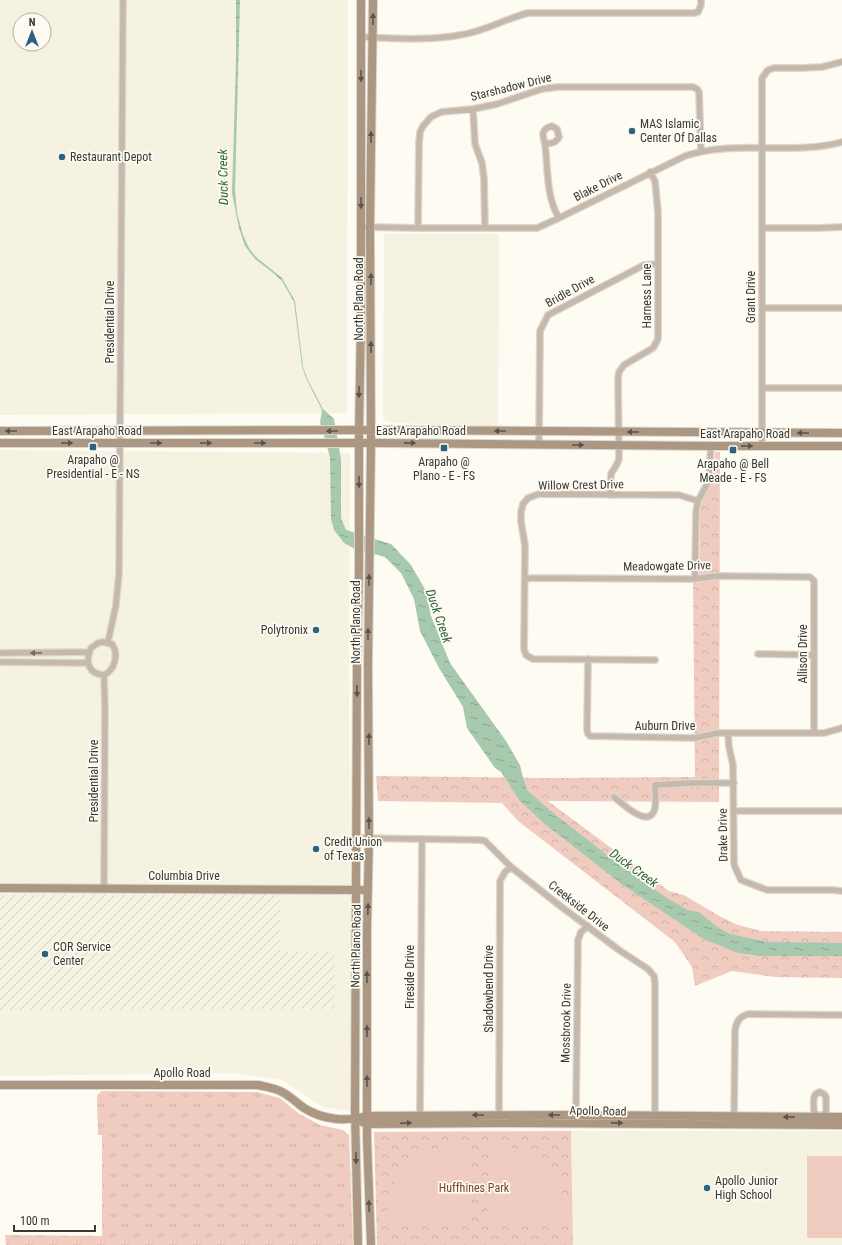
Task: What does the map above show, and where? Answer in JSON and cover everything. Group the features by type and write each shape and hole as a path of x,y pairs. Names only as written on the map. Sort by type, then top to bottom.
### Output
{"main road":[{"name":"North Plano Road","path":"358,1245 356,1119 356,890 361,226 361,0"},
{"name":"North Plano Road","path":"371,1245 367,1120 367,1016 369,839 369,534 371,443 370,227 373,0"},
{"path":"361,122 371,122"},
{"name":"East Arapaho Road","path":"0,431 120,430 842,433"},
{"path":"10,443 27,438 38,431"},
{"path":"669,432 681,446"},
{"name":"East Arapaho Road","path":"0,443 371,443 842,446"},
{"path":"357,773 369,773"},
{"name":"Columbia Drive","path":"0,888 368,890"},
{"path":"356,1016 367,1016"},
{"name":"Apollo Road","path":"0,1085 258,1085 281,1092 306,1109 323,1117 336,1119 820,1121 842,1125"},
{"name":"Apollo Road","path":"367,1120 420,1115 499,1115 578,1119 655,1116 734,1120"},
{"name":"Apollo Road","path":"820,1121 842,1117"}],"street":[{"name":"Presidential Drive","path":"108,642 116,605 119,573 122,0"},
{"path":"361,37 442,37 461,35 482,30 518,15 528,13 694,13 698,12 701,2"},
{"name":"Grant Drive","path":"762,446 762,78 768,70 774,68 822,67 842,62"},
{"name":"Starshadow Drive","path":"418,228 418,143 420,132 431,117 441,112 473,109 497,104 542,89 558,86 693,87 699,92 701,150"},
{"path":"473,109 475,144 482,163 484,179 485,228"},
{"name":"Blake Drive","path":"361,226 418,228 537,228 650,172 701,150 717,148 809,148 833,145 842,142"},
{"path":"546,144 550,197 554,210 559,218"},
{"name":"Harness Lane","path":"610,495 611,474 617,464 618,459 619,372 624,365 653,348 658,340 657,191 655,181 650,172"},
{"path":"762,228 842,227"},
{"name":"Bridle Drive","path":"540,444 540,331 548,315 644,265 658,264"},
{"path":"762,308 842,308"},
{"path":"762,388 842,388"},
{"path":"695,579 696,512 698,501 707,484 709,476 711,446"},
{"name":"Willow Crest Drive","path":"588,659 533,659 526,655 524,649 525,545 521,522 523,504 528,498 540,494 679,495 698,501"},
{"name":"Meadowgate Drive","path":"525,578 695,579 717,576 810,577"},
{"name":"Allison Drive","path":"810,577 814,581 814,733"},
{"path":"108,642 112,644 114,648 115,657 111,670 104,675 96,674 91,670 88,663 89,652 91,648 98,643 108,642"},
{"path":"0,653 89,652"},
{"path":"15,653 15,662"},
{"path":"49,653 49,662"},
{"path":"758,654 814,655"},
{"path":"588,659 655,660"},
{"name":"Auburn Drive","path":"588,659 587,730 590,736 695,738 718,733 824,733 842,728"},
{"path":"0,662 88,663"},
{"name":"Presidential Drive","path":"104,675 104,888"},
{"name":"Drake Drive","path":"728,733 734,783 735,867 741,880 767,890 842,891"},
{"path":"614,797 639,816 646,817 651,815 654,811 655,785 734,783"},
{"path":"734,811 842,811"},
{"name":"Creekside Drive","path":"357,838 481,840 490,846 511,867 619,950 648,969 654,976 655,984 655,1116"},
{"name":"Fireside Drive","path":"420,1115 422,839"},
{"name":"Shadowbend Drive","path":"499,1115 500,881 505,872 511,867"},
{"name":"Mossbrook Drive","path":"578,1119 578,940 581,932 588,926"},
{"path":"734,1120 735,1030 737,1021 742,1016 748,1014 842,1015"}],"shaded area":[{"path":"0,0 348,0 347,413 0,415"},
{"path":"384,234 499,234 498,427 387,422 383,419"},
{"path":"0,450 350,453 349,679 353,1112 323,1107 282,1080 235,1073 0,1076"},
{"path":"280,894 280,952 335,952 335,1009 0,1010 0,895"},
{"name":"Apollo Junior High School","path":"571,1131 842,1131 842,1245 573,1245"}],"green space":[{"path":"715,452 720,452 719,802 548,801 669,891 684,895 721,917 738,925 761,931 842,932 842,978 775,977 732,971 695,986 692,967 675,942 518,821 502,803 378,801 376,776 547,778 695,777 693,583 699,583 700,507 714,471"},
{"path":"102,1091 257,1092 280,1098 298,1113 320,1125 343,1130 349,1135 353,1245 6,1245 5,1235 102,1236 102,1135 98,1135 97,1095"},
{"name":"Huffhines Park","path":"571,1131 573,1245 377,1245 374,1132"},
{"path":"455,1144 468,1144 470,1203 469,1221 463,1226 387,1222 391,1192 404,1169 414,1160 426,1153"},
{"path":"491,1144 519,1149 528,1153 536,1158 550,1172 561,1189 567,1207 568,1222 491,1226 487,1220"},
{"path":"807,1156 842,1156 842,1238 807,1238"}],"water":[{"path":"236,0 240,0 235,190 237,213 243,235 249,248 256,257 282,278 295,301 303,367 323,409 334,419 341,459 341,518 346,530 391,544 411,565 426,591 431,616 450,663 506,741 520,765 527,790 553,813 624,868 667,898 688,910 699,912 716,926 730,934 768,942 842,943 842,956 761,956 738,953 702,938 623,885 546,825 520,801 501,772 495,768 467,728 463,707 439,668 420,631 414,599 401,573 385,557 353,548 344,543 334,530 331,519 330,457 320,422 322,410 306,378 302,366 294,302 282,281 255,259 245,246 239,228 232,193 236,60"}],"place":[{"name":"MAS Islamic Center Of Dallas","path":"632,131"},
{"name":"Restaurant Depot","path":"62,157"},
{"name":"Arapaho @ Presidential - E - NS","path":"93,447"},
{"name":"Arapaho @ Plano - E - FS","path":"444,448"},
{"name":"Arapaho @ Bell Meade - E - FS","path":"733,450"},
{"name":"Polytronix","path":"316,630"},
{"name":"Credit Union of Texas","path":"316,849"},
{"name":"COR Service Center","path":"45,954"},
{"name":"Apollo Junior High School","path":"707,1188"}],"water label":[{"name":"Duck Creek","path":"223,177"},
{"name":"Duck Creek","path":"439,616"},
{"name":"Duck Creek","path":"634,868"}]}
